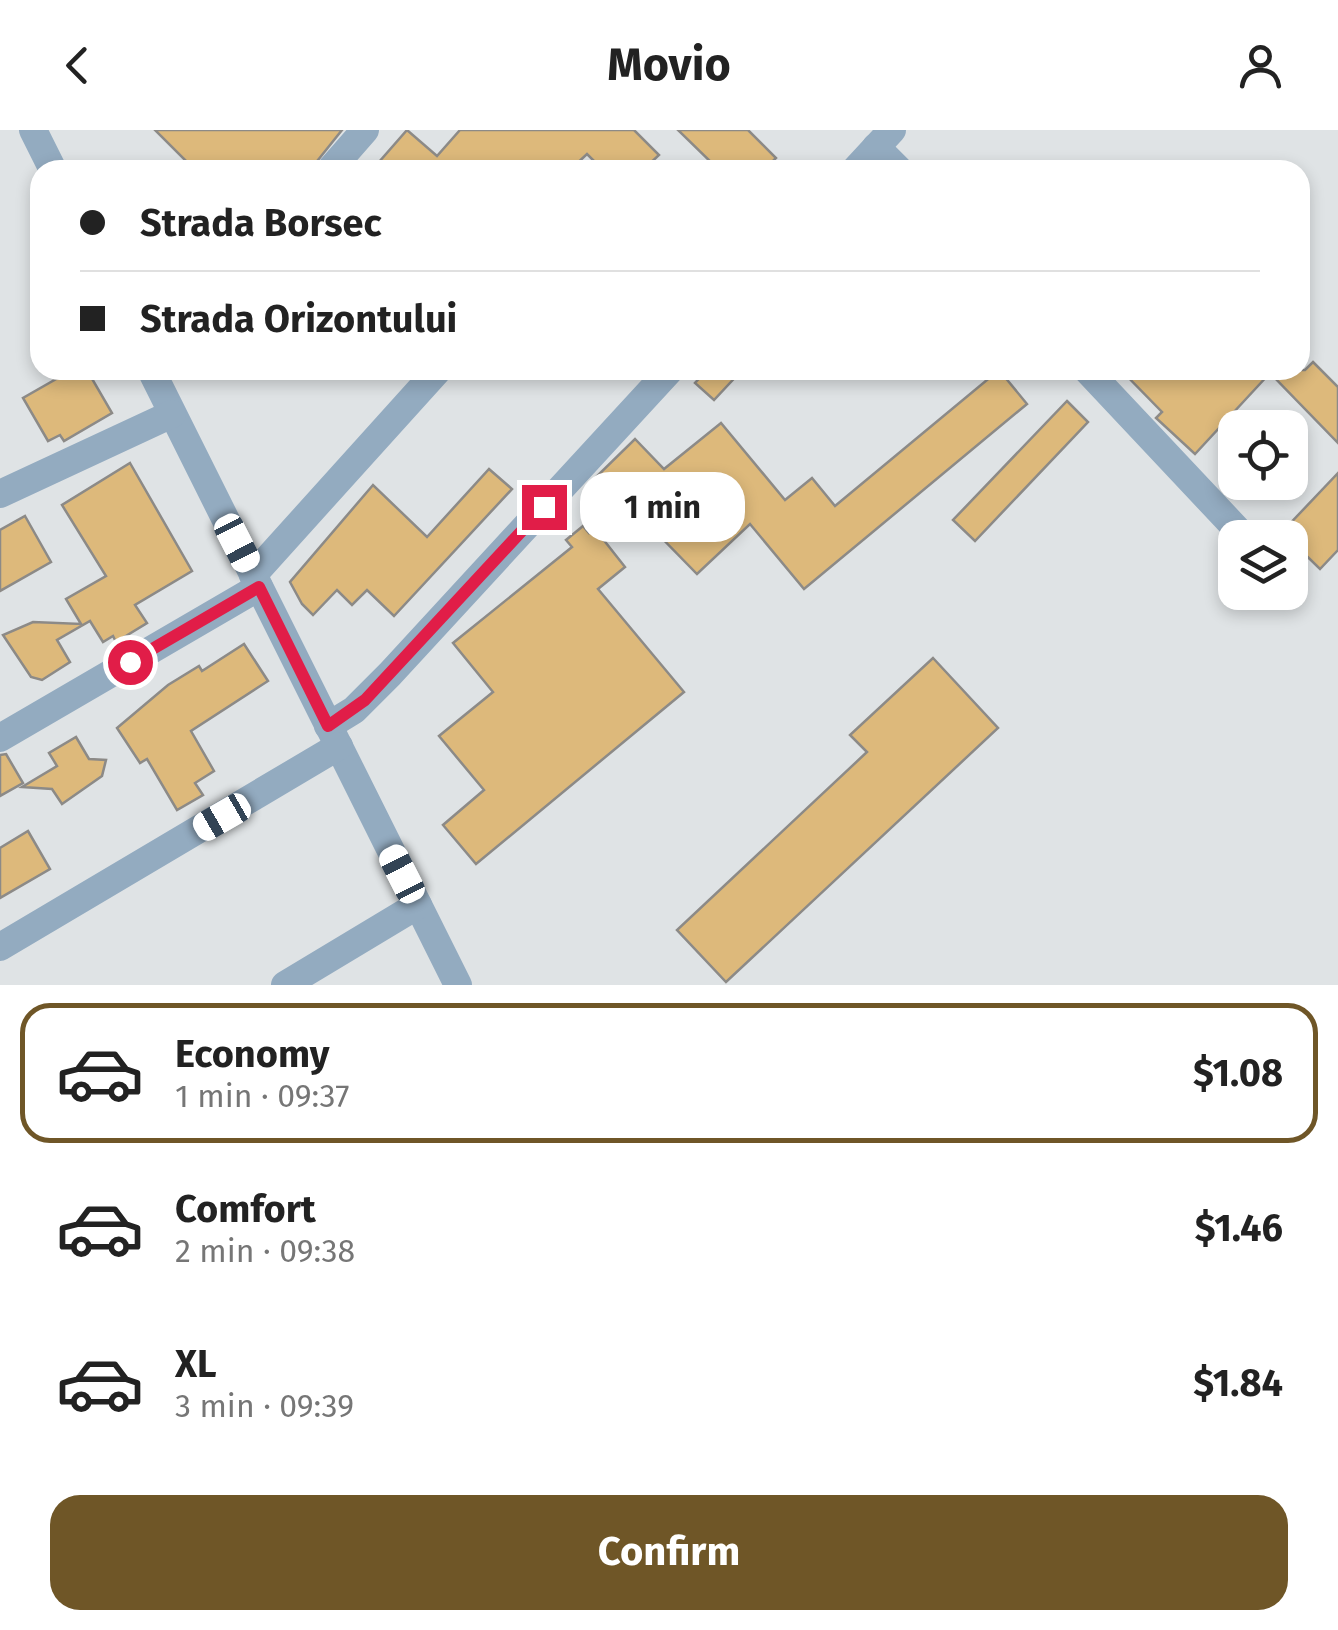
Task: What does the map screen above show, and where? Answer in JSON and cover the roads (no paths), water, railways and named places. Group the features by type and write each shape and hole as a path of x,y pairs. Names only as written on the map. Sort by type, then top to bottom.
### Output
{"street":[{"path":"33,130 48,160"},
{"path":"339,160 365,130"},
{"path":"864,160 884,138"},
{"path":"156,380 458,985"},
{"path":"0,738 256,581 429,380"},
{"path":"0,947 334,736 661,380"},
{"path":"1096,380 1228,520"},
{"path":"0,494 172,414"},
{"path":"285,985 418,905"}]}
